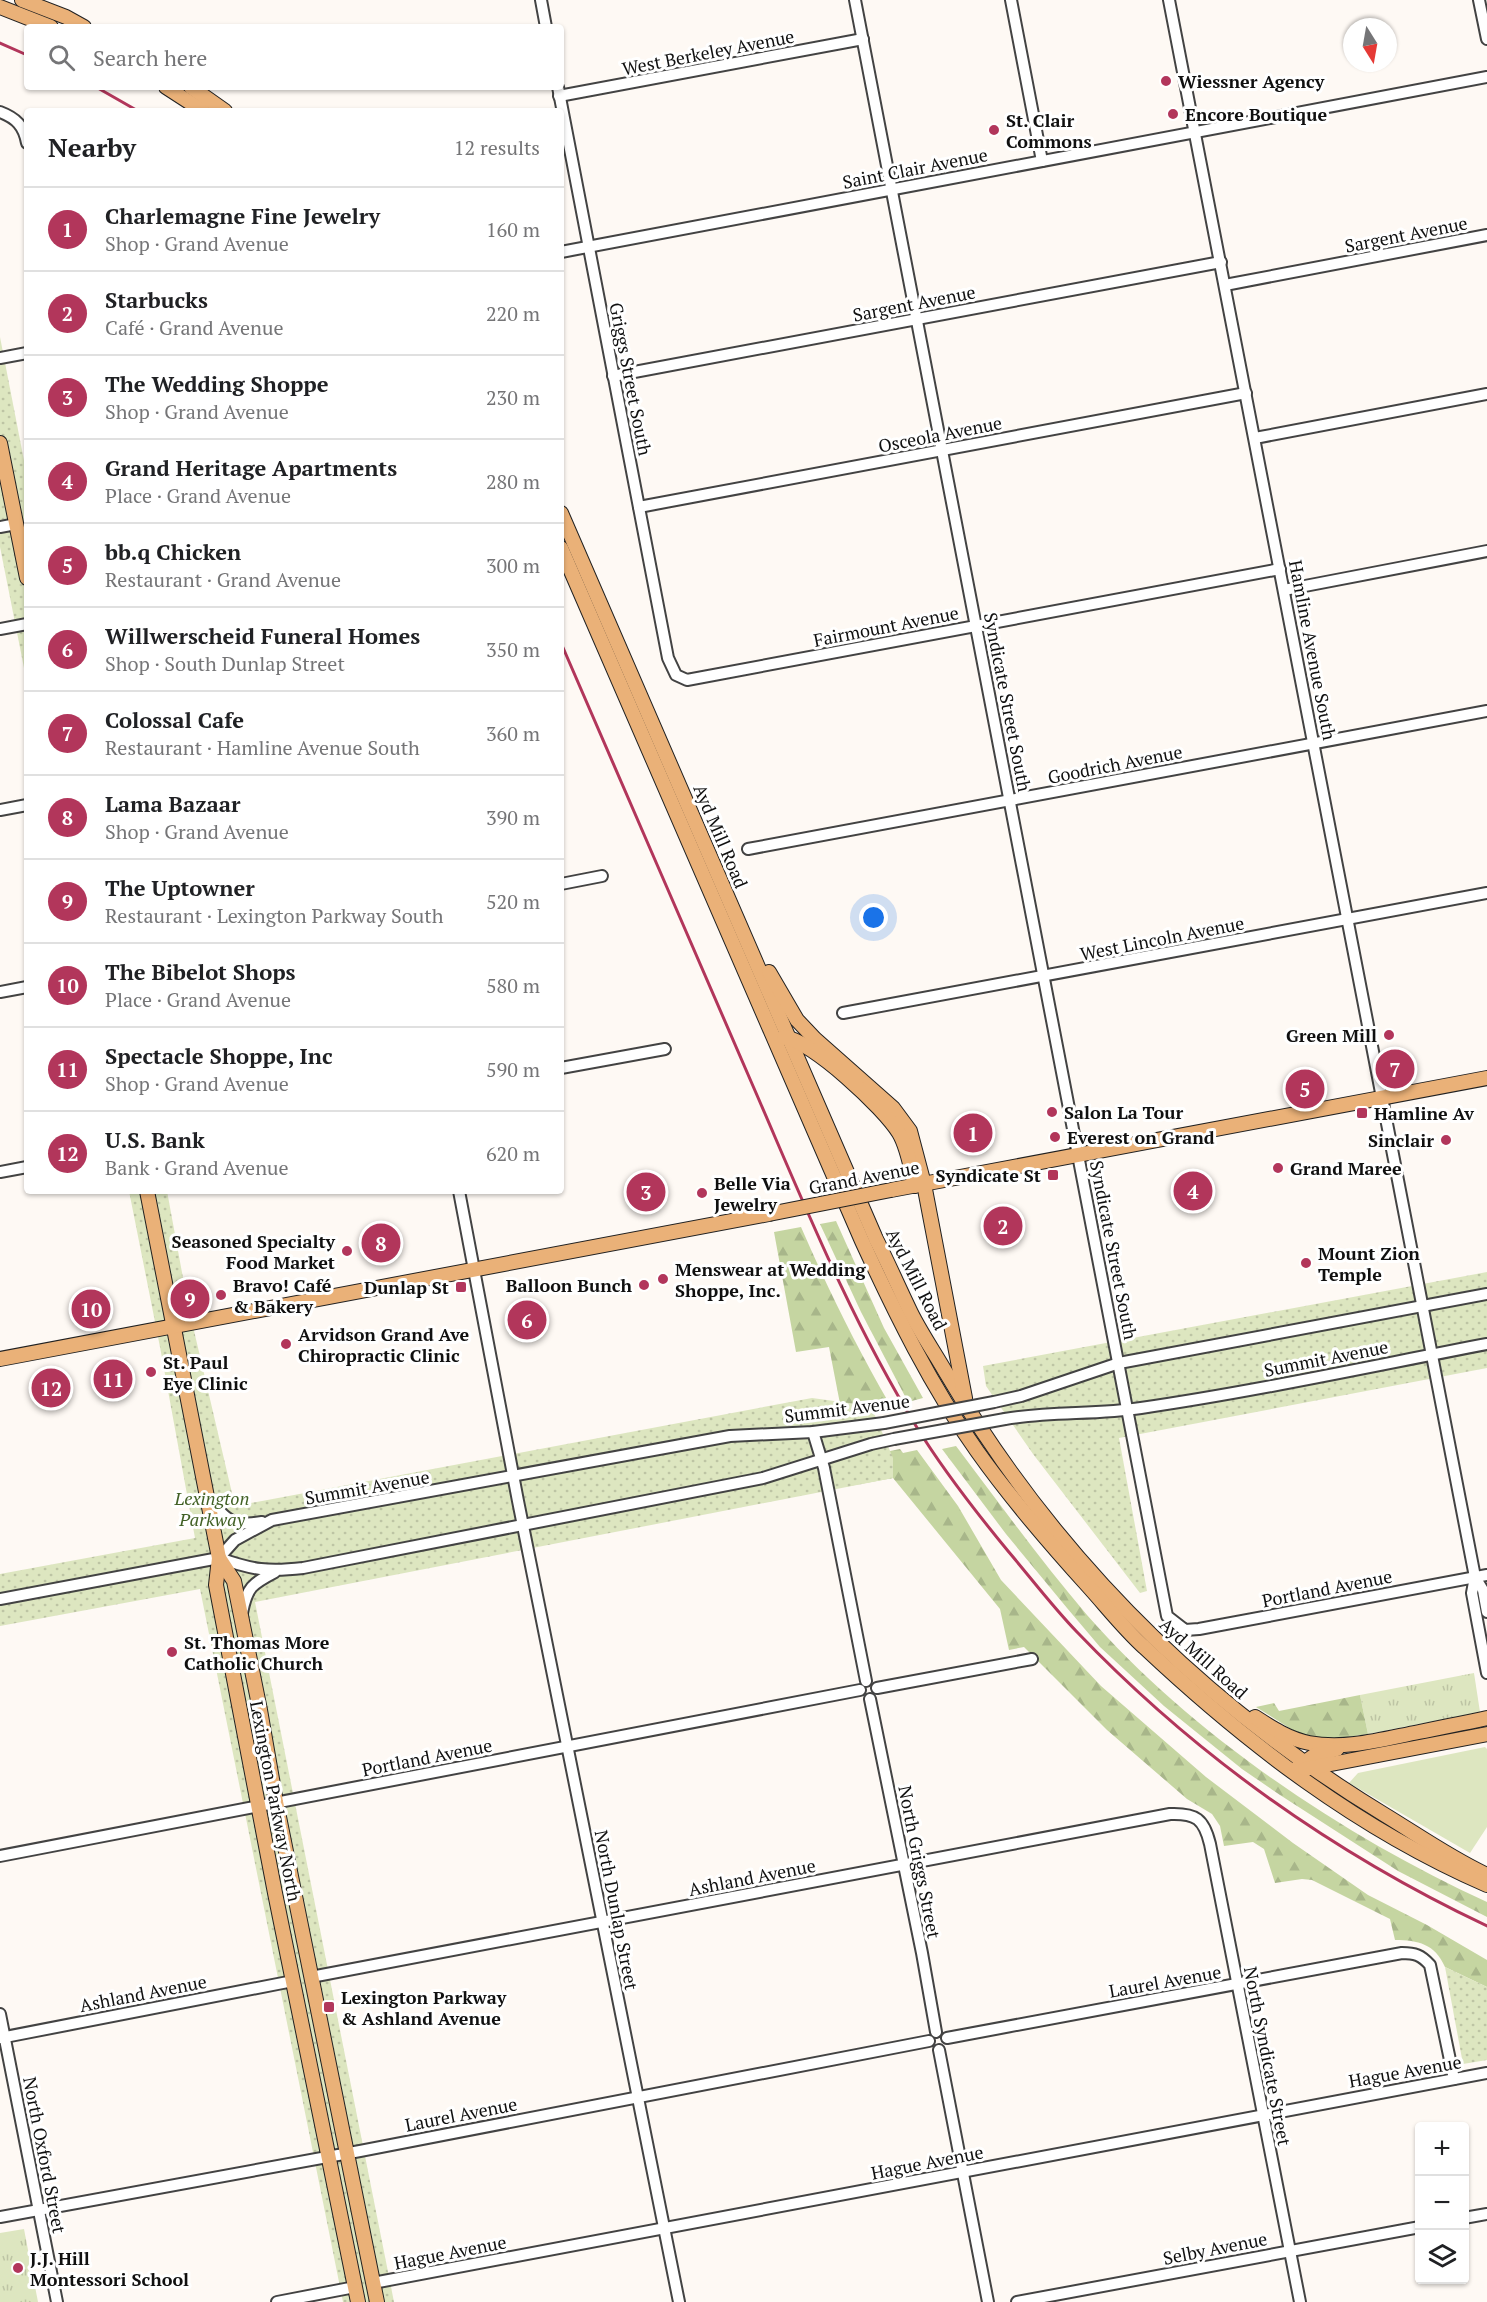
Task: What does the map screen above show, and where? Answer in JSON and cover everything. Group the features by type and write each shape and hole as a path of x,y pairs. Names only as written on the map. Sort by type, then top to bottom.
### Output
{"main road":[{"path":"22,0 79,24"},
{"path":"0,7 43,24"},
{"path":"171,90 198,108"},
{"path":"194,90 221,108"},
{"path":"0,443 24,563"},
{"name":"Ayd Mill Road","path":"564,518 788,1037 912,1314 968,1409 1011,1473 1066,1545 1127,1611 1194,1675 1248,1722 1307,1766 1487,1875"},
{"name":"Ayd Mill Road","path":"564,555 898,1320 976,1451 1046,1540 1143,1646 1254,1744 1320,1793 1460,1874 1487,1885"},
{"path":"744,936 768,970 797,1020 815,1039 893,1108 903,1120 914,1143 919,1185 968,1409"},
{"path":"773,1036 788,1037 806,1045 887,1116 900,1135 919,1185"},
{"name":"Grand Avenue","path":"0,1359 1487,1078"},
{"path":"148,1194 219,1558"},
{"name":"Lexington Parkway North","path":"219,1558 234,1581 377,2302"},
{"name":"Lexington Parkway North","path":"219,1558 216,1585 358,2302"},
{"path":"1194,1675 1276,1730 1293,1738 1323,1745 1368,1743"},
{"path":"1307,1766 1315,1755 1487,1718"},
{"path":"1291,1772 1307,1766 1487,1734"}],"street":[{"path":"541,0 545,24"},
{"name":"Syndicate Street South","path":"855,0 1127,1410"},
{"path":"1011,0 1042,161"},
{"name":"Hamline Avenue South","path":"1169,0 1474,1577"},
{"path":"1479,0 1487,39"},
{"name":"West Berkeley Avenue","path":"558,92 862,39"},
{"name":"Saint Clair Avenue","path":"564,251 1487,77"},
{"name":"Griggs Street South","path":"558,92 561,108"},
{"path":"0,112 18,122 24,132"},
{"name":"Griggs Street South","path":"564,123 668,658 676,675"},
{"name":"Sargent Avenue","path":"1225,285 1487,235"},
{"name":"Sargent Avenue","path":"613,376 1221,262"},
{"path":"0,358 24,354"},
{"name":"Osceola Avenue","path":"639,507 1246,393"},
{"path":"1255,438 1487,394"},
{"path":"0,528 16,524"},
{"path":"1284,590 1487,551"},
{"name":"Fairmount Avenue","path":"676,675 687,680 1280,569"},
{"path":"0,629 24,625"},
{"name":"Goodrich Avenue","path":"748,849 1487,711"},
{"path":"0,810 24,806"},
{"path":"564,883 602,876"},
{"name":"West Lincoln Avenue","path":"843,1013 1487,893"},
{"path":"0,992 24,988"},
{"path":"564,1067 665,1049"},
{"path":"0,1172 24,1168"},
{"name":"North Dunlap Street","path":"460,1194 523,1525 679,2302"},
{"name":"Summit Avenue","path":"219,1558 235,1540 272,1520 730,1436 813,1432 884,1423 1021,1396 1119,1363 1487,1294"},
{"name":"Summit Avenue","path":"0,1599 219,1558 246,1567 275,1571 303,1568 763,1478 894,1439 1034,1414 1108,1413 1184,1401 1487,1344"},
{"name":"Portland Avenue","path":"1127,1410 1163,1604 1167,1616 1175,1625 1185,1630 1487,1575"},
{"path":"813,1432 822,1460 864,1697 870,1699 876,1695 877,1688 872,1682 863,1686"},
{"path":"208,1497 221,1515 230,1521 244,1523 272,1520"},
{"path":"241,1617 248,1590 256,1582 275,1571"},
{"path":"1474,1577 1483,1590 1487,1612"},
{"path":"1474,1577 1472,1593 1487,1673"},
{"path":"877,1688 1032,1659"},
{"name":"Portland Avenue","path":"0,1856 258,1805 568,1748 863,1686"},
{"name":"North Griggs Street","path":"870,1699 905,1865 932,2036"},
{"name":"Ashland Avenue","path":"311,1977 1170,1814 1186,1814 1198,1819"},
{"name":"North Syndicate Street","path":"1198,1819 1207,1830 1210,1844 1300,2302"},
{"name":"Laurel Avenue","path":"947,2038 1402,1953 1415,1953 1424,1957 1430,1965 1454,2079"},
{"name":"Ashland Avenue","path":"2,2038 293,1981"},
{"name":"North Oxford Street","path":"0,2014 2,2038 57,2302"},
{"path":"943,2033 947,2038 946,2044 939,2050 934,2049 932,2036 943,2033"},
{"name":"Laurel Avenue","path":"0,2217 638,2097 932,2036"},
{"path":"939,2050 988,2302"},
{"name":"Hague Avenue","path":"373,2283 1487,2073"},
{"path":"1469,2217 1487,2214"},
{"name":"Selby Avenue","path":"1017,2302 1415,2228"},
{"path":"277,2302 355,2287"}],"green space":[{"path":"0,337 24,461 24,668 0,547"},
{"name":"Lexington Parkway","path":"130,1194 168,1194 188,1305 235,1506 812,1398 871,1406 893,1458 893,1478 255,1602 394,2302 343,2302 200,1589 0,1626 0,1574 195,1538"},
{"path":"836,1221 884,1328 923,1398 908,1402 861,1312 820,1224"},
{"path":"801,1227 842,1316 889,1403 872,1409 842,1414 829,1347 796,1352 774,1232"},
{"path":"1487,1272 1487,1368 1119,1438 1147,1591 1140,1593 1033,1454 986,1386 983,1366"},
{"path":"956,1446 1087,1615 1128,1659 1173,1701 1221,1741 1325,1814 1433,1876 1487,1902 1487,1917 1398,1871 1280,1795 1242,1769 1164,1706 1100,1647 1006,1534 942,1449"},
{"path":"900,1449 903,1453 917,1450 958,1506 1001,1580 1101,1686 1206,1777 1293,1843 1368,1895 1427,1925 1487,1960 1487,1987 1445,1967 1431,1948 1418,1942 1395,1940 1390,1919 1312,1880 1302,1879 1275,1883 1264,1849 1253,1842 1224,1846 1220,1826 1212,1814 1187,1799 1107,1730 1024,1647 1009,1650 1000,1609 893,1478 844,1487 875,1454"},
{"path":"1474,1673 1480,1712 1368,1734 1360,1695"},
{"path":"1360,1695 1368,1734 1334,1739 1302,1736 1256,1707 1274,1703 1279,1711"},
{"path":"1485,1747 1487,1749 1487,1827 1470,1853 1349,1783 1358,1773"},
{"path":"1445,1967 1487,1987 1487,2060 1463,2064"},
{"name":"J.J. Hill Montessori School","path":"24,2229 38,2302 0,2302 0,2233"}],"railway":[{"path":"0,43 24,54"},
{"path":"101,90 133,108"},
{"path":"564,650 828,1259 892,1385 948,1474 1050,1602 1122,1677 1169,1720 1268,1798 1321,1833 1375,1867 1487,1926"}],"place":[{"name":"Wiessner Agency","path":"1166,81"},
{"name":"Encore Boutique","path":"1173,114"},
{"name":"St. Clair Commons","path":"994,130"},
{"name":"Green Mill","path":"1389,1035"},
{"name":"Colossal Cafe","path":"1395,1069"},
{"name":"bb.q Chicken","path":"1305,1089"},
{"name":"Salon La Tour","path":"1052,1112"},
{"name":"Hamline Av","path":"1362,1113"},
{"name":"Charlemagne Fine Jewelry","path":"973,1133"},
{"name":"Everest on Grand","path":"1055,1137"},
{"name":"Sinclair","path":"1446,1140"},
{"name":"Grand Maree","path":"1278,1168"},
{"name":"Syndicate St","path":"1053,1175"},
{"name":"Grand Heritage Apartments","path":"1193,1191"},
{"name":"The Wedding Shoppe","path":"646,1192"},
{"name":"Belle Via Jewelry","path":"702,1193"},
{"name":"Starbucks","path":"1003,1226"},
{"name":"Lama Bazaar","path":"381,1243"},
{"name":"Seasoned Specialty Food Market","path":"347,1251"},
{"name":"Mount Zion Temple","path":"1306,1263"},
{"name":"Menswear at Wedding Shoppe, Inc.","path":"663,1279"},
{"name":"Balloon Bunch","path":"644,1285"},
{"name":"Dunlap St","path":"461,1287"},
{"name":"Bravo! Café & Bakery","path":"221,1295"},
{"name":"The Uptowner","path":"190,1299"},
{"name":"The Bibelot Shops","path":"91,1309"},
{"name":"Willwerscheid Funeral Homes","path":"527,1320"},
{"name":"Arvidson Grand Ave Chiropractic Clinic","path":"286,1344"},
{"name":"St. Paul Eye Clinic","path":"151,1372"},
{"name":"Spectacle Shoppe, Inc","path":"113,1379"},
{"name":"U.S. Bank","path":"51,1388"},
{"name":"St. Thomas More Catholic Church","path":"172,1652"},
{"name":"Lexington Parkway & Ashland Avenue","path":"329,2007"},
{"name":"J.J. Hill Montessori School","path":"18,2268"}]}
